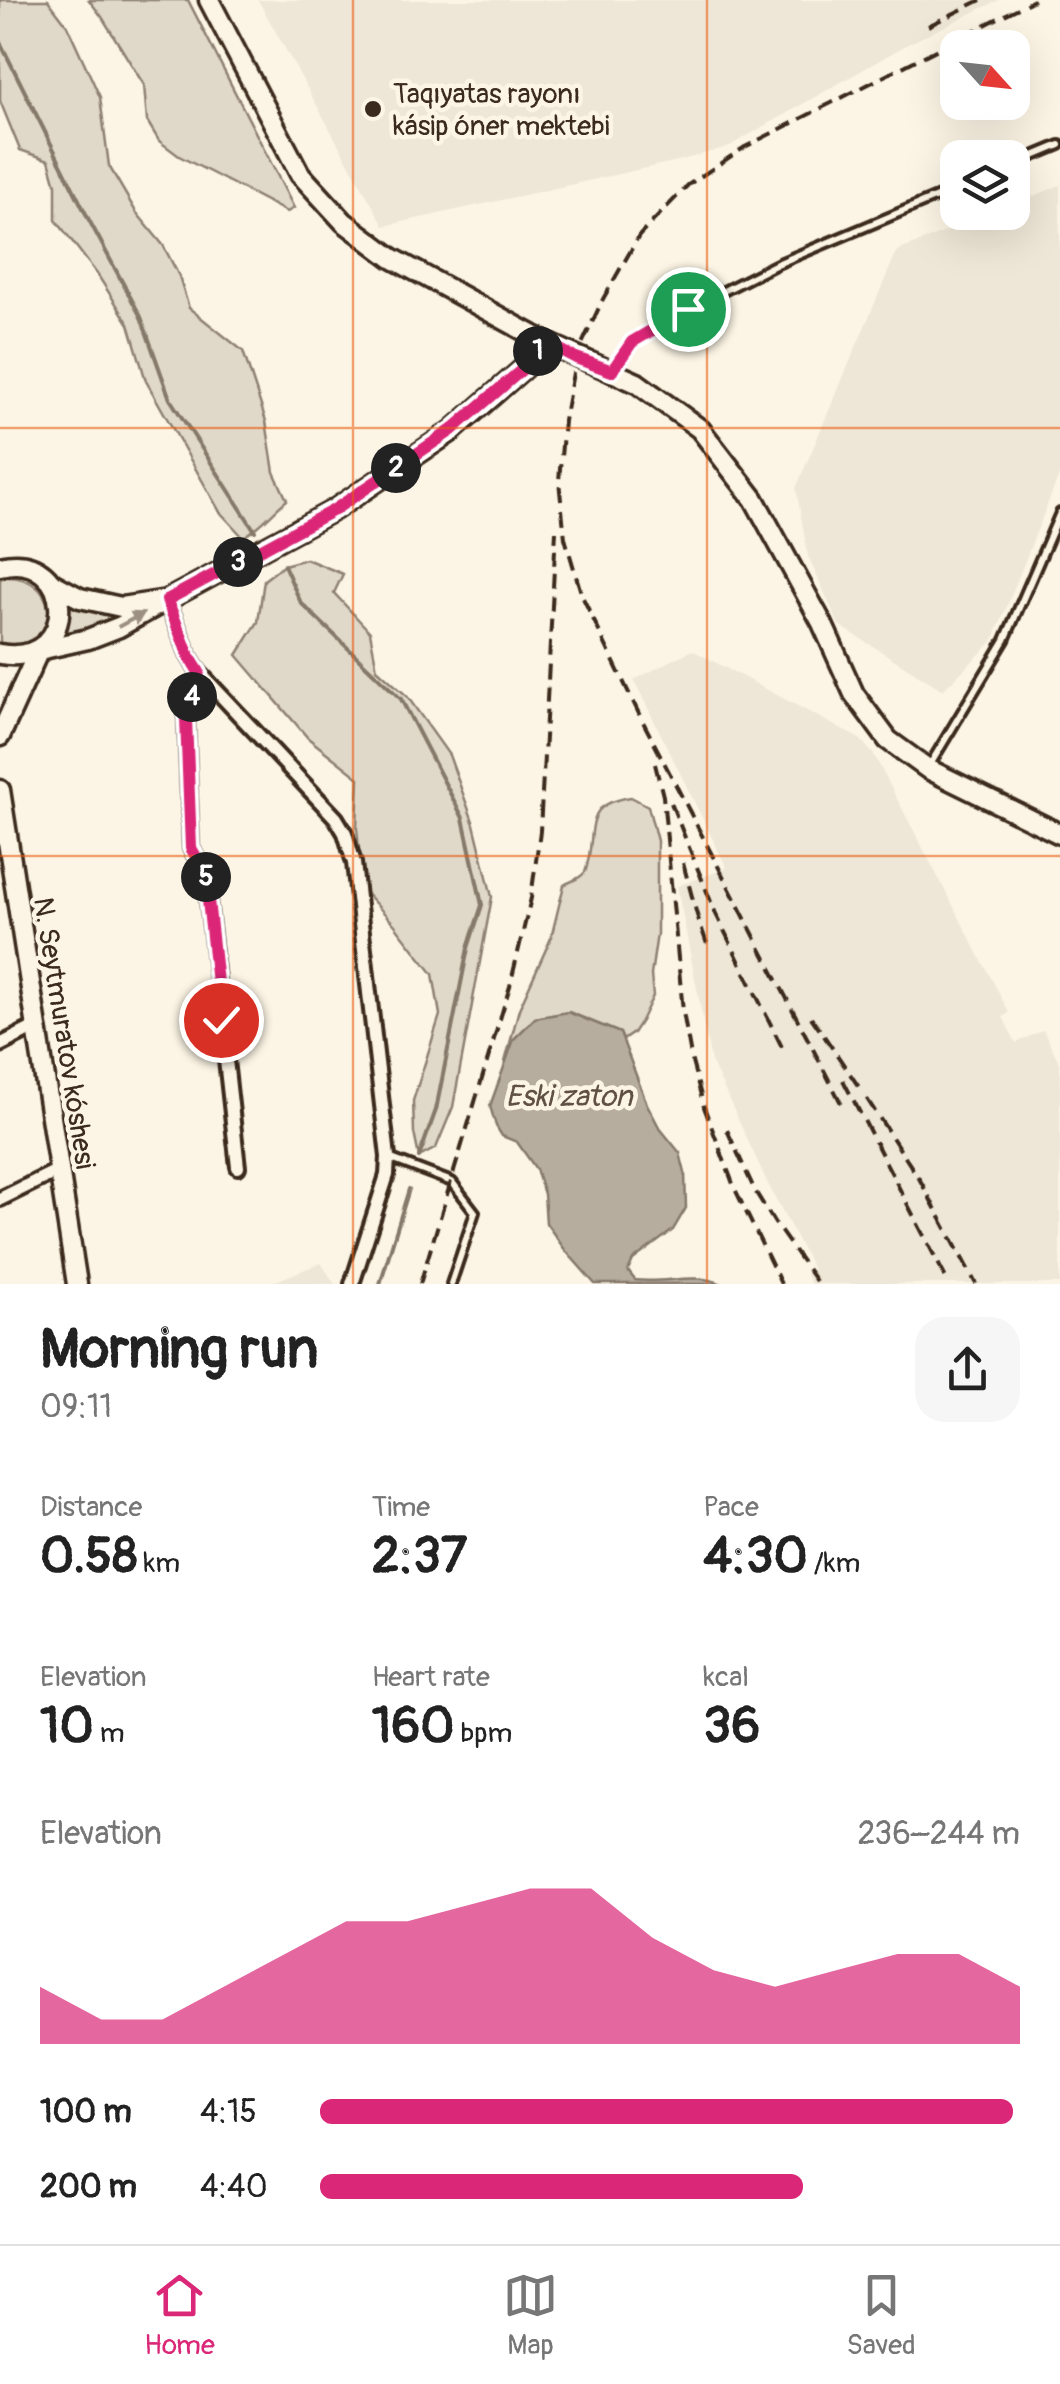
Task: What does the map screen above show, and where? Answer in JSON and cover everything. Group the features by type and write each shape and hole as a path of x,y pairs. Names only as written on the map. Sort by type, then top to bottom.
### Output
{"street":[{"path":"209,0 300,174 344,222 392,258 576,358 637,383 700,429 754,499 822,623 854,694 888,740 928,769 1060,834"},
{"path":"0,654 14,656 88,639 119,627 334,510 452,430 525,367 545,342"},
{"path":"0,548 9,565 32,566 43,573 59,597 60,611 58,626 39,650 0,736"},
{"path":"52,583 80,598 121,607 167,600"},
{"path":"167,600 199,672 336,818 354,864 388,1158 387,1175 352,1284"},
{"path":"199,672 186,718 191,848 205,872 238,1168"},
{"name":"N. Seytmuratov kóshesi","path":"0,790 78,1284"},
{"path":"0,1045 37,1026"},
{"path":"0,1199 58,1170"}],"lane":[{"path":"1030,158 1060,145"},
{"path":"612,371 632,342 688,309 777,264 940,196"},
{"path":"928,769 1005,640 1060,513"},
{"path":"388,1158 452,1182 476,1212 451,1284"}],"shaded area":[{"path":"0,0 48,0 67,25 100,97 109,166 136,212 163,245 189,308 243,351 266,421 274,472 287,500 243,537 220,512 146,381 129,324 56,220 56,185 49,160 20,150 0,101"},
{"path":"89,0 188,0 294,208 287,212 179,156 159,141 147,121 144,85"},
{"path":"258,0 999,0 906,45 728,147 384,226"},
{"path":"1060,185 1060,473 993,641 943,690 839,625 808,556 796,488 897,251 950,230 1030,230 1030,198"},
{"path":"306,559 343,574 334,593 370,632 377,669 407,696 449,755 474,824 492,897 453,1107 436,1148 419,1157 413,1101 440,1015 433,974 363,890 357,828 359,778 308,738 237,655 258,622 264,580 284,565"},
{"path":"0,579 23,579 35,586 48,608 44,632 25,646 0,646"},
{"path":"66,598 128,613 59,639 66,623"},
{"path":"692,650 860,739 874,755 1000,995 1009,1013 1003,1017 1016,1043 1043,1030 1060,1064 1060,1284 811,1284 806,1275 813,1269 711,1061 677,886 727,868 634,680"},
{"path":"631,797 648,806 657,841 653,996 633,1033 623,1040 620,1033 569,1012 536,1018 514,1039 505,1062 519,1009 551,938 564,885 586,870 596,816 607,804"},
{"path":"321,1263 335,1284 268,1284"}],"water":[{"name":"Eski zaton","path":"568,1012 620,1033 647,1104 680,1153 685,1173 686,1208 673,1230 633,1260 628,1271 635,1280 701,1279 722,1284 595,1284 546,1223 544,1194 536,1169 517,1142 502,1136 490,1106 514,1039 535,1018"}],"waterway":[{"path":"0,42 141,317 170,399 255,531"},
{"path":"284,565 301,603 401,699 463,818 482,905 468,948 436,1110 419,1157"},
{"path":"380,1284 409,1189"}],"railway":[{"path":"928,26 981,0"},
{"path":"841,1103 582,596 565,538 559,481 564,421 576,357 603,299 639,236 688,185 745,147 1034,0"},
{"path":"420,1284 510,986 531,898 540,831 556,531"},
{"path":"655,764 663,796 683,1012 692,1062 704,1107 735,1189 781,1284"},
{"path":"671,803 716,914 782,1047"},
{"path":"683,863 707,944"},
{"path":"811,1017 859,1087"},
{"path":"843,1080 949,1284"},
{"path":"867,1099 920,1180 976,1284"},
{"path":"727,1130 755,1191 818,1284"}],"place":[{"name":"Taqıyatas rayonı kásip óner mektebi","path":"373,109"}],"route":[{"path":"221,1020 205,872 191,848 186,718 199,672 167,600 334,510 452,430 525,367 545,342 612,371 632,342 688,309"}]}
